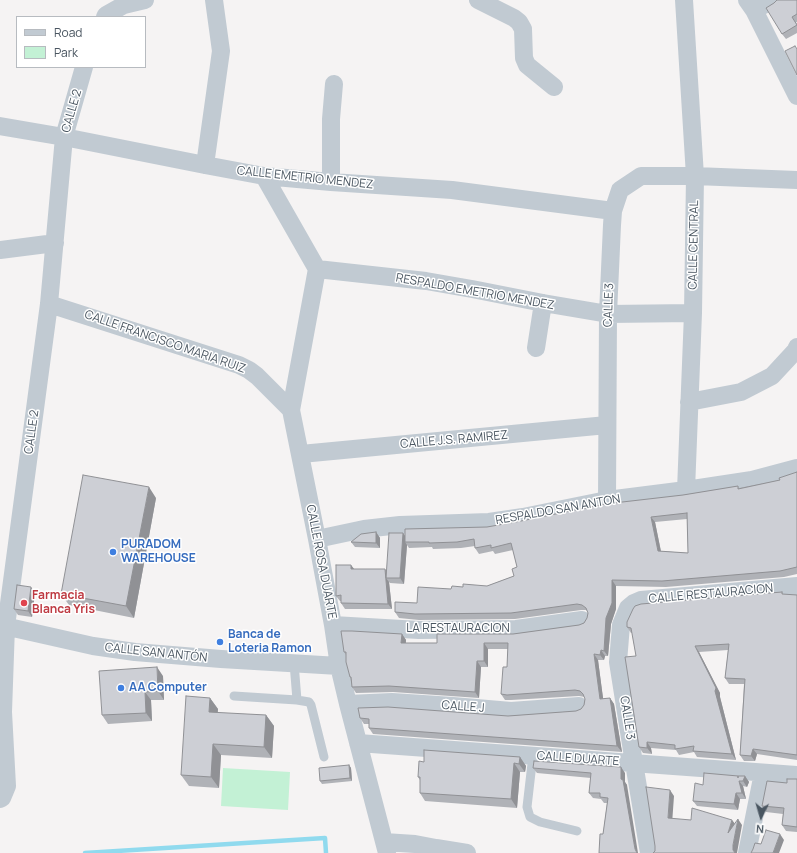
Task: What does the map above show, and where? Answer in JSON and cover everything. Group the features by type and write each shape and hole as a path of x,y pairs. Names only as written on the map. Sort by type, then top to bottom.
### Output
{"street":[{"path":"106,16 124,5 145,0"},
{"path":"205,165 221,51 214,0"},
{"path":"478,0 519,22 522,29 524,58 527,65 554,87"},
{"name":"CALLE CENTRAL","path":"684,0 695,176 693,313 686,490"},
{"path":"773,0 750,5 797,96"},
{"name":"CALLE 2","path":"1,799 7,786 1,712 3,625 49,304 64,137 84,68"},
{"path":"330,182 331,119 334,84"},
{"name":"CALLE EMETRIO MENDEZ","path":"0,126 264,176 452,190 613,211"},
{"path":"264,176 317,269"},
{"name":"CALLE 3","path":"607,500 608,314 613,211 620,190 641,176 695,176 797,180"},
{"path":"0,250 55,243"},
{"name":"RESPALDO EMETRIO MENDEZ","path":"317,269 426,281 543,304 608,314 693,313"},
{"name":"CALLE ROSA DUARTE","path":"317,269 291,410 301,454 339,666 385,848"},
{"name":"CALLE FRANCISCO MARIA RUIZ","path":"49,304 240,365 257,376 291,410"},
{"path":"536,348 543,304"},
{"path":"689,402 741,392 772,376 796,350 797,347"},
{"name":"CALLE J.S. RAMIREZ","path":"301,454 607,425"},
{"name":"RESPALDO SAN ANTON","path":"317,540 364,529 400,525 496,521 523,517 607,500 752,480 797,468"},
{"name":"CALLE RESTAURACION","path":"628,608 641,600 797,586"},
{"name":"CALLE 3","path":"628,608 621,625 618,662 649,853"},
{"name":"LA RESTAURACION","path":"333,626 419,630 516,629 582,620"},
{"name":"CALLE SAN ANTÓN","path":"3,625 93,646 135,652 339,666"},
{"name":"CALLE J","path":"348,704 392,702 511,711 579,706"},
{"name":"CALLE DUARTE","path":"358,742 797,775"},
{"path":"747,853 763,772"},
{"path":"385,848 415,844 466,853"}],"lane":[{"path":"294,663 296,700"},
{"path":"234,696 309,702 324,756"},
{"path":"533,755 527,807 530,817 540,822 577,831"}],"green space":[{"path":"223,768 290,772 288,810 221,806"}],"building":[{"path":"777,0 797,0 797,14 792,17 797,25 782,34 766,8"},
{"path":"795,46 797,49 797,75 785,51"},
{"path":"797,472 797,567 780,571 662,581 612,580 612,603 606,618 604,651 601,650 600,655 594,654 600,699 610,698 617,746 369,728 369,719 360,718 358,708 388,707 508,716 576,711 581,709 584,705 585,699 583,694 580,691 575,690 507,695 501,694 503,667 507,667 508,643 484,643 484,661 477,661 475,692 389,686 352,687 341,631 402,634 401,643 437,643 437,634 513,634 579,625 584,623 587,618 588,613 586,608 577,604 511,613 415,614 395,612 395,602 417,603 418,587 451,589 452,586 463,587 463,584 487,586 514,576 512,569 517,567 511,543 491,548 491,545 475,548 474,539 457,542 405,542 405,529 487,527 605,504 683,495 738,486 738,489 780,480 779,478","holes":["687,513 688,553 658,551 651,517"]},
{"name":"PURADOM WAREHOUSE","path":"83,475 149,487 126,606 61,594"},
{"path":"376,532 376,543 351,542 361,534"},
{"path":"389,533 403,533 400,578 386,578"},
{"path":"336,565 351,565 351,569 385,569 388,604 341,603 341,595 336,596"},
{"path":"17,585 31,587 28,611 14,609"},
{"path":"782,592 782,594 797,595 797,755 753,749 751,756 740,755 745,679 725,678 729,644 695,646 716,688 715,691 732,754 693,751 694,746 675,749 675,745 647,742 647,748 639,747 625,657 636,656 631,628 627,627 627,622 635,606 641,604"},
{"path":"157,667 158,691 145,692 146,713 102,715 99,671"},
{"path":"186,696 210,698 209,712 266,715 264,747 213,744 211,777 181,775"},
{"path":"424,750 520,757 519,764 514,763 511,799 420,793 420,777 418,777 419,761 424,762"},
{"path":"534,761 621,767 621,779 623,780 635,849 637,853 599,853 600,834 603,834 608,798 600,797 600,793 589,793 591,773 533,768"},
{"path":"349,765 350,778 320,781 319,768"},
{"path":"704,773 745,776 743,781 739,781 742,793 736,793 734,804 693,801 695,783 703,785"},
{"path":"787,779 797,779 797,827 782,825 784,808 762,806 767,781 787,783"},
{"path":"646,787 670,790 668,818 691,820 692,808 732,820 728,833 738,819 733,845 733,850 735,853 653,853 655,851 655,846"},
{"path":"766,830 780,834 773,853 751,853 755,843 761,844"}],"waterway":[{"path":"85,853 325,838 326,853"}],"place":[{"name":"PURADOM WAREHOUSE","path":"113,552"},
{"name":"Farmacia Blanca Yris","path":"24,603"},
{"name":"Banca de Loteria Ramon","path":"220,642"},
{"name":"AA Computer","path":"121,688"}]}
